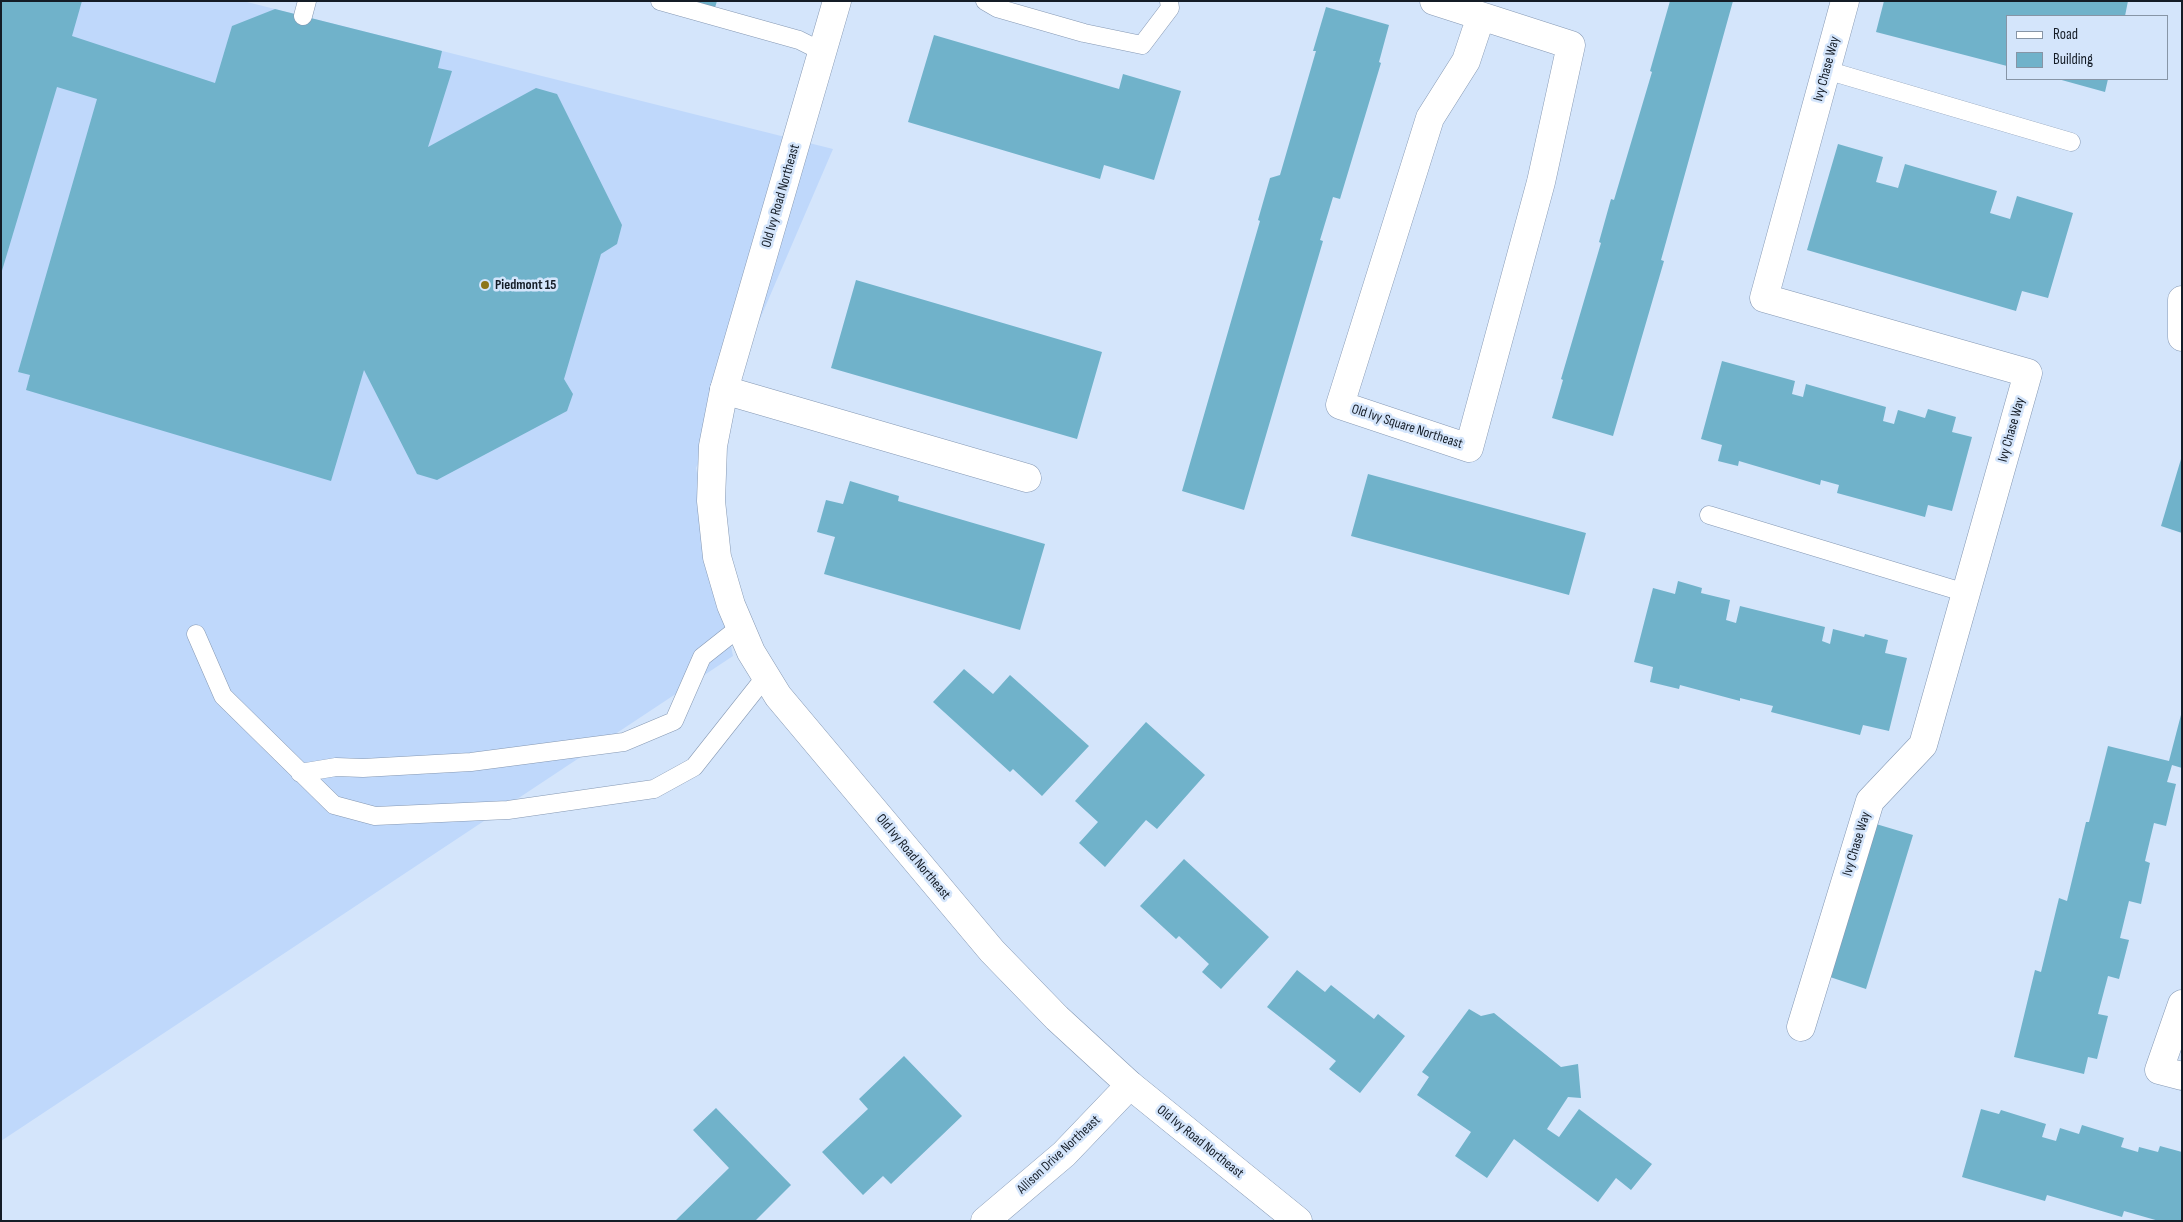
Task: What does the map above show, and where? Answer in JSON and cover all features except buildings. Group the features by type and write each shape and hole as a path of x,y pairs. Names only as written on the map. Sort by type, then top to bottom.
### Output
{"street":[{"name":"Old Ivy Road Northeast","path":"837,1 724,390 713,446 711,501 718,557 731,605 751,652 778,696 992,951 1057,1018 1130,1085 1298,1221"},
{"name":"Old Ivy Square Northeast","path":"1434,1 1481,16 1571,45 1541,182 1469,448 1340,405 1430,118 1466,61 1481,16"},
{"name":"Ivy Chase Way","path":"1801,1027 1870,800 1923,745 2028,373 1764,298 1845,1"},
{"path":"2182,300 2182,337"},
{"path":"724,390 1027,478"},
{"path":"2182,1004 2158,1070 2182,1076"},
{"name":"Allison Drive Northeast","path":"985,1221 1064,1154 1130,1085"}],"lane":[{"path":"660,1 799,40 823,52"},
{"path":"985,1 997,8 1084,33 1142,45 1170,8 1169,1"},
{"path":"1826,70 2071,142"},
{"path":"1709,515 1966,593"},
{"path":"300,773 336,767 363,768 471,762 624,742 674,721 702,657 740,627"},
{"path":"196,634 223,696 334,805 375,816 508,810 654,789 694,767 766,676"}],"shaded area":[{"path":"1,1 243,1 833,149 696,468 733,656 1,1141"}],"place":[{"name":"Piedmont 15","path":"485,285"}]}
